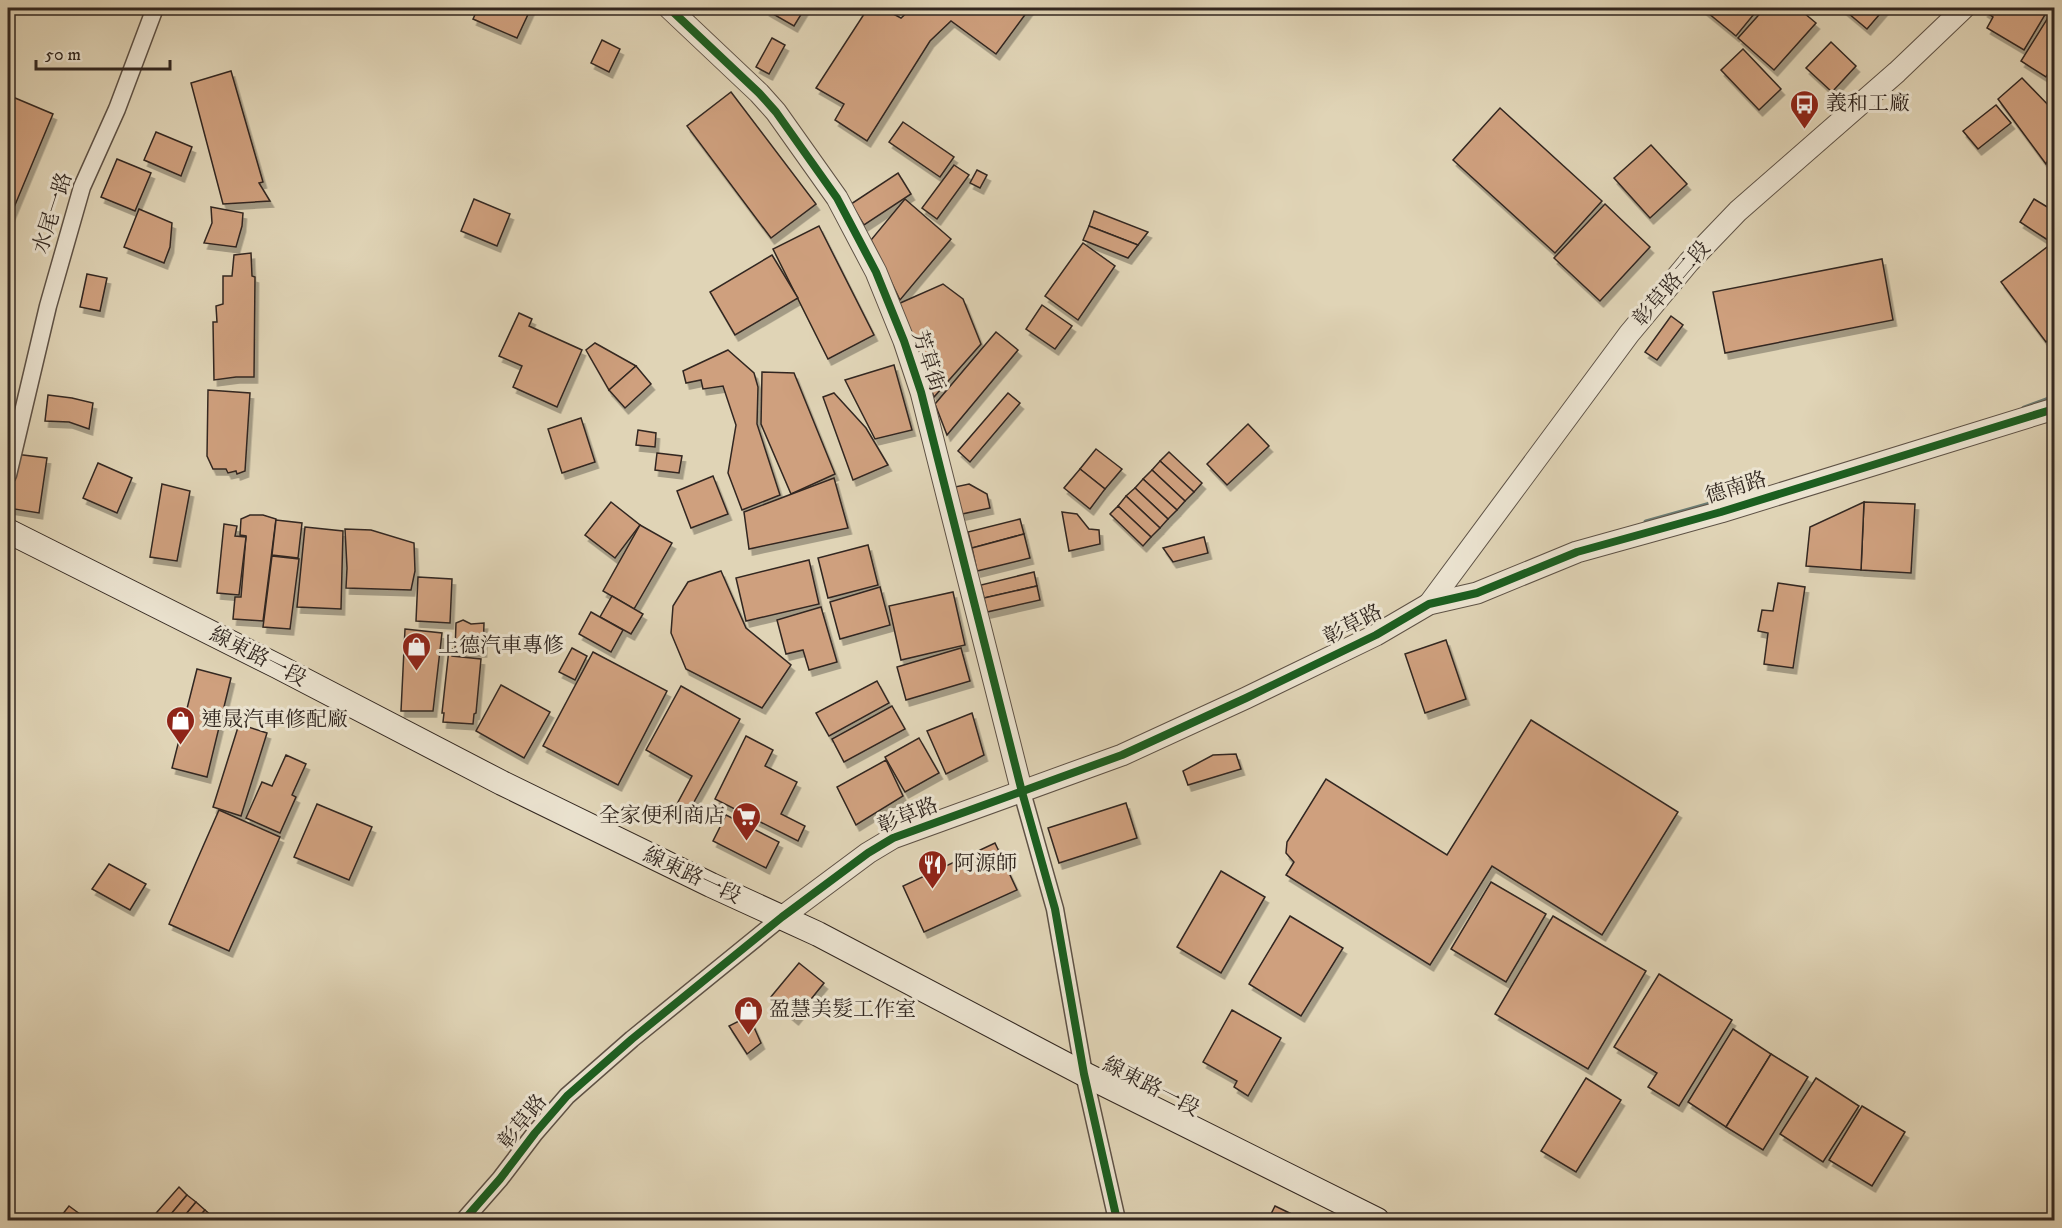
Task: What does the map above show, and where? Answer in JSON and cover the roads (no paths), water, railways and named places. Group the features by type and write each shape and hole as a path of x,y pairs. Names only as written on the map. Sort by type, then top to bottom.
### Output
{"main road":[{"name":"線東路一段","path":"8,531 277,666 502,783 850,951 1084,1074 1377,1221"}],"street":[{"name":"水尾一路","path":"8,475 48,306 82,187 117,109 155,8"},
{"name":"芳草街","path":"669,8 776,112 837,198 876,272 904,341 921,392 1022,792"},
{"name":"彰草路二段","path":"1429,604 1629,334 1689,262 1738,211 1897,72 1964,8"},
{"name":"德南路","path":"1429,604 1478,592 1577,552 1721,512 2055,409"},
{"name":"彰草路","path":"464,1221 567,1096 632,1039 782,918 868,853 893,838 1122,755 1376,635 1429,604"},
{"path":"1022,792 1055,909 1084,1074 1117,1221"}],"waterway":[{"path":"2024,408 2054,397"},
{"path":"1646,522 1735,497"}],"place":[{"name":"義和工廠","path":"1805,130"},
{"name":"上德汽車專修","path":"417,672"},
{"name":"連晟汽車修配廠","path":"180,746"},
{"name":"全家便利商店","path":"746,842"},
{"name":"阿源師","path":"933,890"},
{"name":"盈慧美髮工作室","path":"748,1036"}]}
